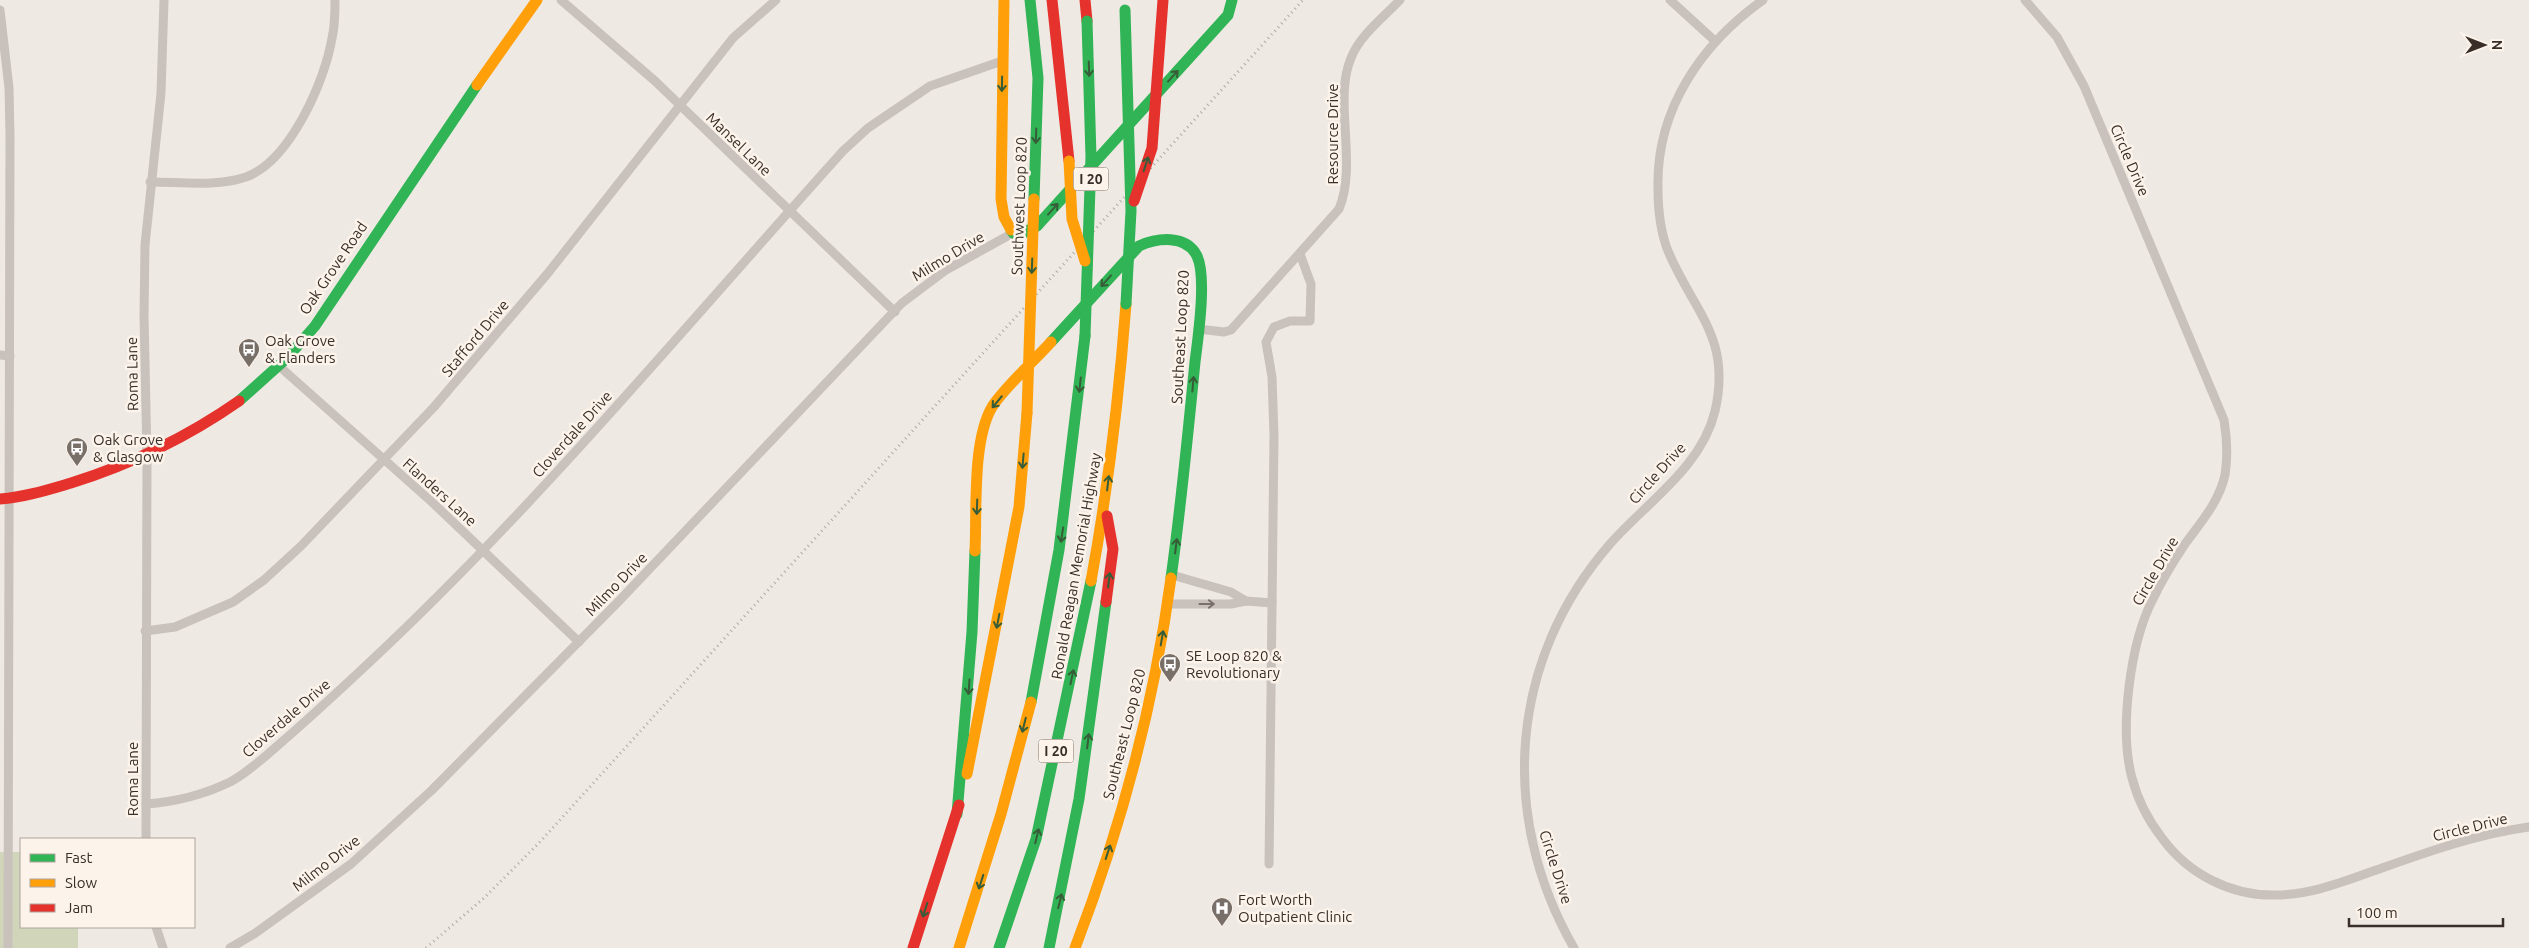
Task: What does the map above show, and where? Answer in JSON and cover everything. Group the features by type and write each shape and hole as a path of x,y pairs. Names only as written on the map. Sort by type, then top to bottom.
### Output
{"main road":[{"name":"Oak Grove Road","path":"5,499 31,495 113,471 147,456 220,415 280,366 321,316 358,262 382,222 537,0"},
{"path":"1004,0 1000,199 1002,216 1013,233 1021,234 1037,226 1228,15 1232,0"},
{"name":"Southwest Loop 820","path":"1027,412 1038,78 1030,0"},
{"path":"1052,0 1069,160 1072,219 1089,274"},
{"name":"Ronald Reagan Memorial Highway","path":"959,948 992,849 1038,668 1062,533 1085,336 1089,274 1091,156 1085,0"},
{"path":"1131,211 1152,148 1163,0"},
{"name":"Ronald Reagan Memorial Highway","path":"999,948 1036,839 1082,632 1105,507 1118,404 1131,211 1125,5"},
{"name":"Southeast Loop 820","path":"957,814 968,690 980,443 984,424 993,406 1129,256 1150,240 1177,241 1189,246 1196,255 1200,266 1198,329 1183,491 1168,604 1145,720 1113,837 1075,948"},
{"name":"Southeast Loop 820","path":"913,948 957,814 976,736 1019,507 1027,412"},
{"path":"1048,948 1073,837 1113,548 1105,507"}],"street":[{"name":"Roma Lane","path":"146,838 145,631 147,456 144,315 145,245 150,182 161,93 164,0"},
{"path":"150,182 234,180 256,172 273,159 302,118 319,84 332,40 335,0"},
{"name":"Mansel Lane","path":"561,0 648,75 895,312"},
{"name":"Stafford Drive","path":"145,631 175,627 203,616 233,602 264,580 384,460 434,408 548,273 681,107 733,38 776,0"},
{"name":"Resource Drive","path":"1198,329 1224,332 1232,330 1340,208 1345,196 1346,86 1351,58 1359,43 1400,0"},
{"path":"1670,0 1715,41"},
{"name":"Circle Drive","path":"1574,948 1547,895 1530,839 1524,779 1528,721 1534,688 1549,644 1568,602 1611,544 1686,466 1701,443 1715,412 1718,386 1715,345 1709,326 1669,252 1658,210 1659,154 1666,123 1680,92 1715,41 1763,0"},
{"name":"Circle Drive","path":"2024,0 2057,37 2084,86 2224,420 2227,459 2219,492 2203,521 2167,572 2151,602 2144,619 2132,673 2127,745 2131,776 2141,805 2153,826 2169,848 2196,872 2221,885 2246,893 2274,895 2302,894 2472,838 2529,827"},
{"path":"0,10 9,88 10,126 10,356 5,499 5,780 8,948"},
{"name":"Cloverdale Drive","path":"146,804 168,803 201,794 231,781 255,765 307,721 429,606 532,499 843,151 875,123 930,86 1002,61"},
{"name":"Milmo Drive","path":"230,948 254,934 351,864 432,790 579,642 914,292 938,275 1013,233"},
{"path":"1269,864 1274,436 1272,377 1266,342 1274,327 1290,321 1310,321 1311,284 1300,254"},
{"path":"0,355 10,356"},
{"name":"Flanders Lane","path":"280,366 483,550 579,642"},
{"path":"1172,575 1231,592 1246,601"},
{"path":"1168,604 1231,604 1246,601 1272,603"},
{"path":"156,928 163,948"}],"green space":[{"path":"0,852 20,852 20,928 78,928 78,948 0,948"}],"railway":[{"path":"426,948 484,898 539,843 1303,0"}],"traffic: fast":[{"path":"1030,0 1038,78 1034,199"},
{"path":"1011,230 1013,233 1021,234 1037,226 1228,15 1232,0"},
{"path":"1125,10 1131,211 1126,304"},
{"path":"1085,336 1091,157 1087,21"},
{"path":"239,401 287,358 315,326 477,85"},
{"path":"1051,342 1139,246 1154,241 1179,241 1186,244 1197,256 1201,278 1201,308 1171,578"},
{"path":"1031,702 1059,550 1085,336"},
{"path":"957,814 972,632 975,551"},
{"path":"999,948 1036,839 1091,581"},
{"path":"1049,948 1079,799 1106,602"}],"traffic: slow":[{"path":"477,85 537,0"},
{"path":"1004,0 1001,199 1004,217 1011,230"},
{"path":"1069,161 1072,219 1085,261"},
{"path":"1027,413 1034,199"},
{"path":"1091,581 1112,443 1126,304"},
{"path":"975,551 978,457 986,421 997,399 1051,342"},
{"path":"967,774 1019,507 1027,413"},
{"path":"1075,948 1107,857 1134,766 1155,673 1171,578"},
{"path":"959,948 1001,814 1031,702"}],"traffic: jam":[{"path":"1052,0 1069,161"},
{"path":"1085,0 1087,21"},
{"path":"1134,201 1152,148 1163,0"},
{"path":"0,499 45,491 116,467 179,438 239,401"},
{"path":"1106,602 1113,549 1107,516"},
{"path":"913,948 959,805"}],"place":[{"name":"Oak Grove & Flanders","path":"249,368"},
{"name":"Oak Grove & Glasgow","path":"77,467"},
{"name":"SE Loop 820 & Revolutionary","path":"1170,683"},
{"name":"Fort Worth Outpatient Clinic","path":"1222,927"}]}
